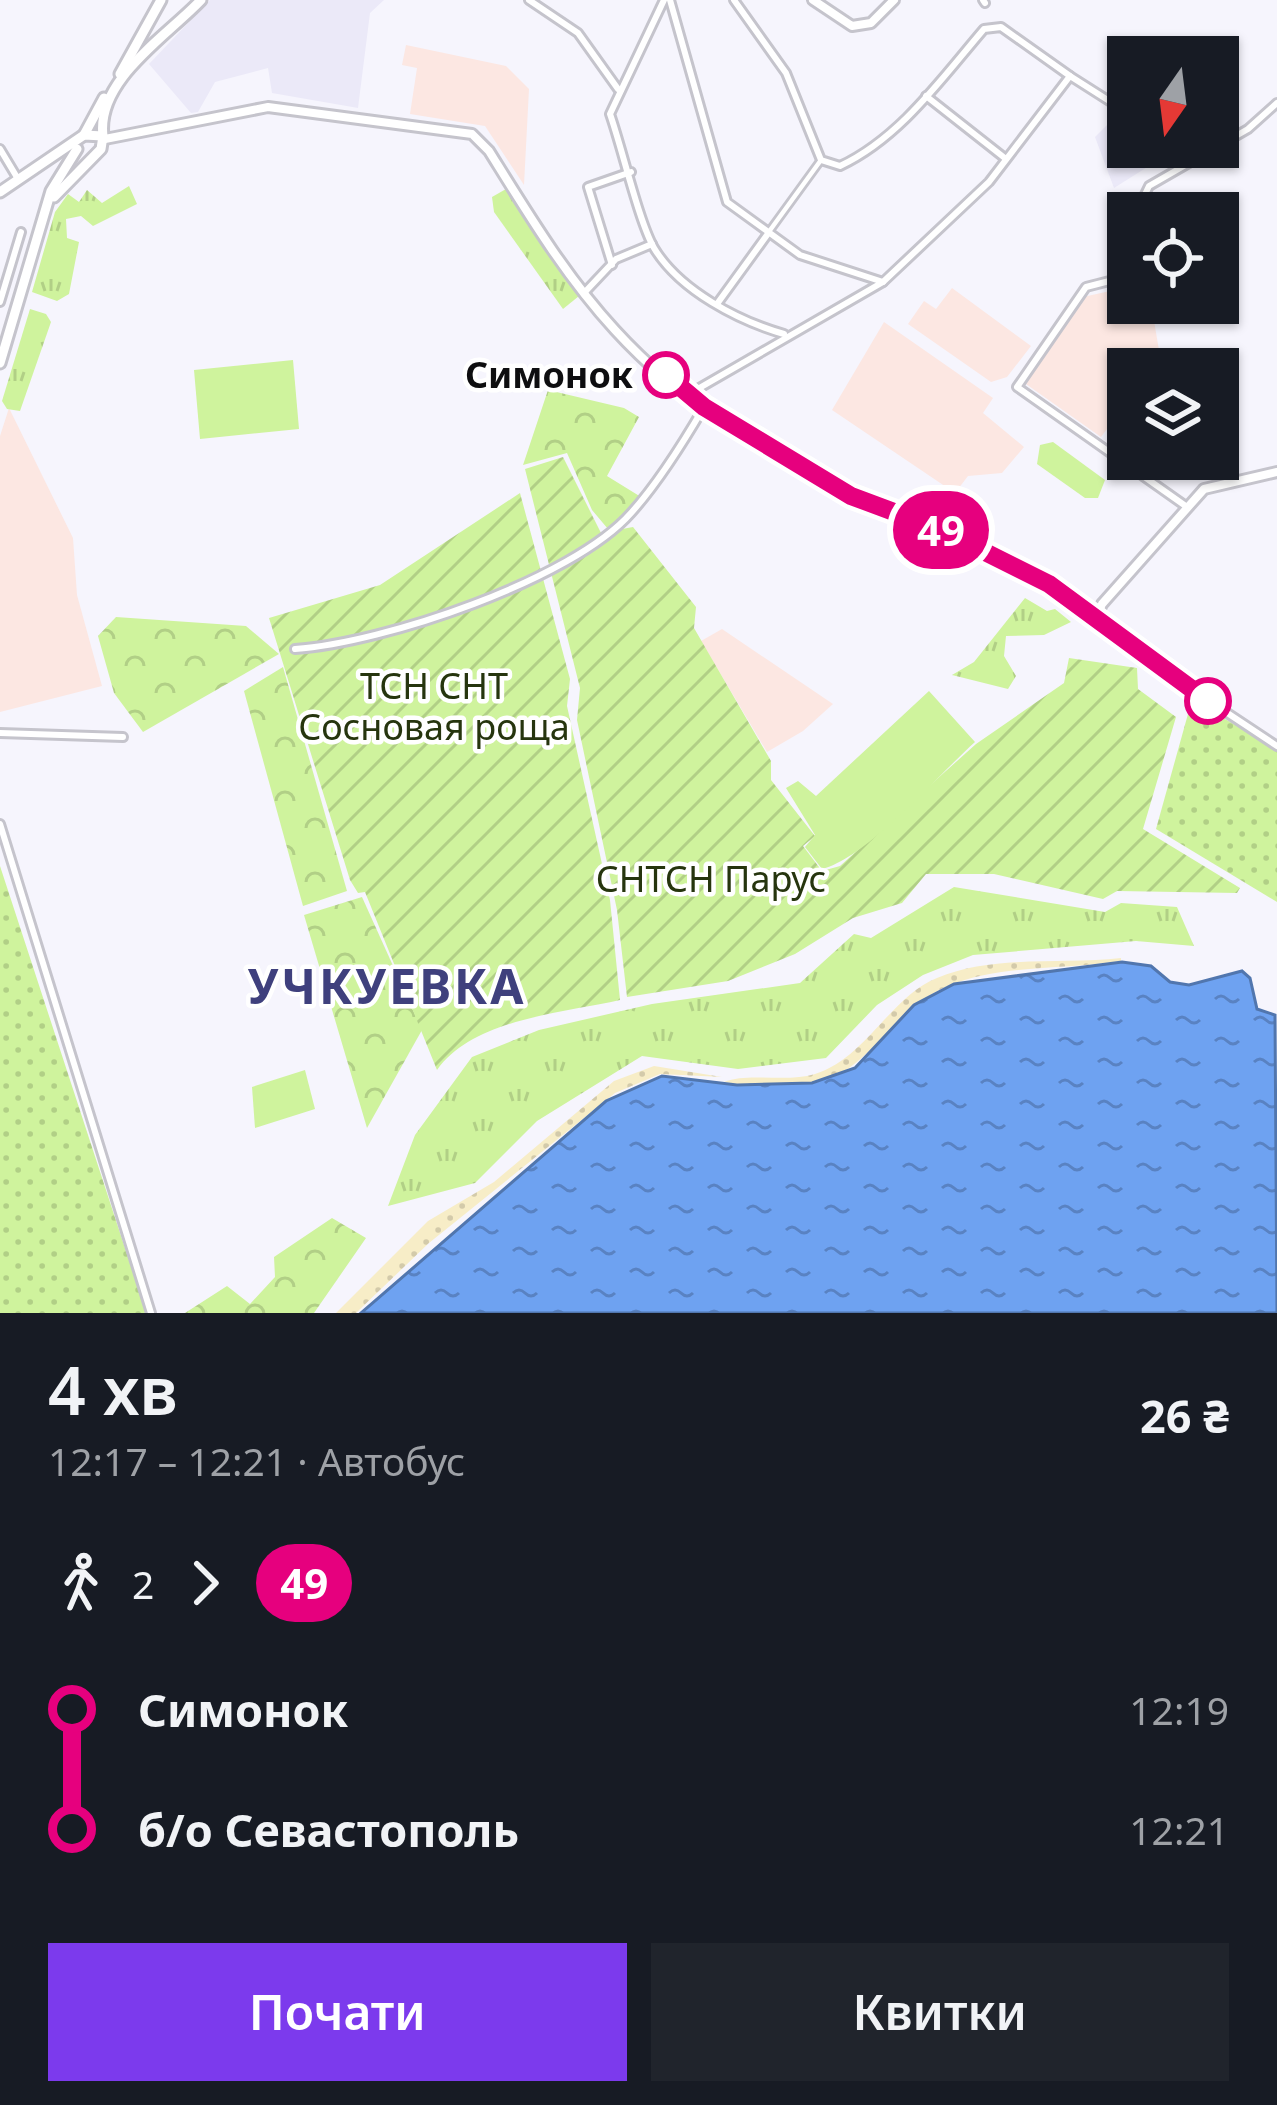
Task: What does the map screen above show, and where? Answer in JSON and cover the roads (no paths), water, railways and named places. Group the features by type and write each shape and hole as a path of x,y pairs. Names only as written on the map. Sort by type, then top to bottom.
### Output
{"main road":[{"path":"47,206 95,156 104,137 104,107 132,64 161,0"},
{"path":"0,363 6,321 47,206 79,143 132,64 201,0"},
{"path":"0,192 79,143 104,137"},
{"path":"79,143 95,156"}],"street":[{"path":"529,0 578,32 618,89"},
{"path":"667,0 618,89 610,114 653,244 683,280 748,324 784,334"},
{"path":"667,0 727,202 766,235 800,255 884,282"},
{"path":"734,0 786,73 821,160 839,166 868,153 926,96 984,28 1001,27 1107,100"},
{"path":"813,0 853,26 871,22 894,0"},
{"path":"689,394 784,334 833,313 884,282 1006,159 1070,76"},
{"path":"926,96 1006,159"},
{"path":"1146,192 1149,185 1236,137 1277,104"},
{"path":"104,137 268,107 472,134 489,151 584,293 618,334 704,407 851,496 935,527 1025,570 1277,746"},
{"path":"0,149 18,179"},
{"path":"718,304 821,160"},
{"path":"612,266 588,187 631,172"},
{"path":"0,302 21,232"},
{"path":"584,293 612,266 653,244"},
{"path":"1107,282 1086,287 1017,387 1187,507"},
{"path":"295,649 354,641 528,580 579,556 630,516 704,407"},
{"path":"1096,620 1102,604 1213,484 1277,472"},
{"path":"0,733 123,737"},
{"path":"0,824 151,1313"}],"water":[{"path":"1122,962 1151,966 1170,982 1189,985 1242,971 1250,978 1257,1009 1275,1015 1277,1313 361,1313 606,1101 662,1076 737,1085 812,1083 855,1068 914,1005 954,984"}],"place":[{"name":"Симонок","path":"666,375"}],"district":[{"name":"УЧКУЕВКА","path":"387,987"}],"park label":[{"name":"ТСН СНТ Сосновая роща","path":"434,706"},
{"name":"СНТСН Парус","path":"711,879"}]}
